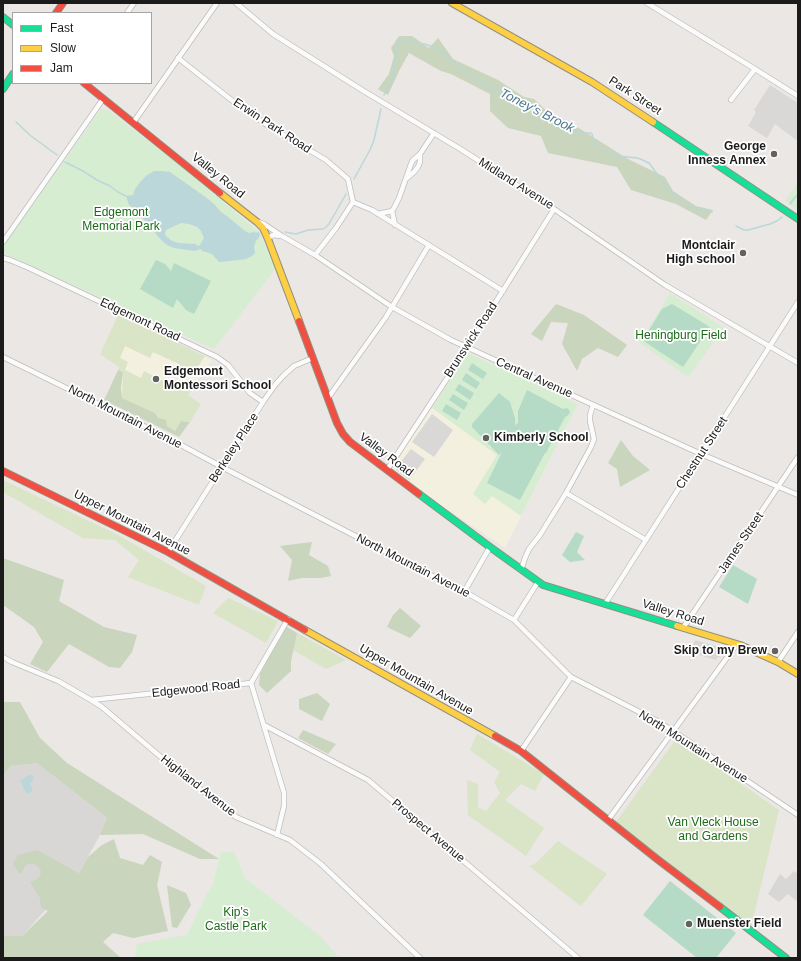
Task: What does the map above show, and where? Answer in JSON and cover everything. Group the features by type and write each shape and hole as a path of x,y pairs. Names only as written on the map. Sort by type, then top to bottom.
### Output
{"street":[{"path":"57,12 63,3"},
{"path":"128,12 134,3"},
{"path":"133,122 217,3"},
{"name":"Midland Avenue","path":"236,3 273,34 554,209 665,285 798,363"},
{"name":"Park Street","path":"452,3 592,82 798,219"},
{"path":"647,3 755,68 798,96"},
{"path":"3,17 12,24"},
{"name":"Erwin Park Road","path":"178,58 234,102 267,125 326,160 348,179 353,202"},
{"path":"731,100 755,68"},
{"path":"3,89 12,76"},
{"name":"Valley Road","path":"85,84 257,222 264,231 343,434 355,446 543,585 737,644 778,662 798,674"},
{"path":"3,242 103,99"},
{"path":"394,225 392,211 397,203 412,162 420,154 434,133"},
{"path":"406,179 418,167 420,162 420,154"},
{"path":"315,256 353,202 372,210 503,291"},
{"name":"Brunswick Road","path":"387,470 467,348 554,209"},
{"path":"378,214 392,211"},
{"name":"Central Avenue","path":"257,222 264,224 315,256 392,307 467,348 701,454 798,495"},
{"path":"268,239 274,235 282,236"},
{"path":"328,398 386,317 429,245"},
{"name":"Edgemont Road","path":"3,258 29,268 217,357 228,365 250,393 263,402"},
{"name":"Chestnut Street","path":"605,604 798,302"},
{"name":"North Mountain Avenue","path":"3,357 166,437 464,592 514,620 571,677 673,731 798,815"},
{"name":"Berkeley Place","path":"168,552 263,402 290,369 297,363 313,358"},
{"path":"521,570 529,549 540,535 566,493 591,447 594,439 590,421 593,405"},
{"name":"James Street","path":"683,628 798,457"},
{"name":"Upper Mountain Avenue","path":"3,471 168,552 521,751 786,958"},
{"path":"566,493 646,540"},
{"path":"464,592 490,547"},
{"path":"514,620 538,582"},
{"name":"Edgewood Road","path":"91,700 251,683 288,619"},
{"path":"778,662 798,632"},
{"path":"608,820 737,644"},
{"name":"Highland Avenue","path":"3,657 58,681 91,700 182,775 236,817 290,840 321,864 420,958"},
{"path":"521,751 571,677"},
{"path":"251,683 284,793 284,806 277,835"},
{"name":"Prospect Avenue","path":"264,725 368,780 578,958"}],"shaded area":[{"path":"770,85 798,103 798,136 796,140 775,124 767,138 748,126 756,112 754,110"},
{"name":"Edgemont Montessori School","path":"118,315 212,360 188,395 201,404 179,437 104,400 119,367 100,354"},
{"name":"Kimberly School","path":"468,353 578,404 505,548 432,499 392,468"},
{"path":"432,414 453,430 434,457 412,442"},
{"path":"411,449 425,459 409,480 395,469"},
{"path":"695,640 723,648 721,651 723,653 716,660 692,653 691,651"},
{"path":"37,763 107,818 100,835 79,873 38,850 48,907 22,936 3,936 3,775 11,766"},
{"path":"794,871 798,874 798,902 788,894 779,902 768,894 780,874 786,879"}],"green space":[{"path":"399,36 412,36 429,48 438,38 453,59 498,80 524,97 534,99 553,117 563,123 577,127 628,159 665,177 673,191 696,206 713,210 706,220 676,204 631,190 617,167 548,153 541,136 508,128 490,111 490,94 451,74 441,71 409,53 388,95 378,89 389,74 394,56 391,48"},
{"name":"Edgemont Memorial Park","path":"101,109 109,111 177,163 259,232 275,269 214,349 3,253 3,246"},
{"path":"798,182 798,210 785,201"},
{"path":"156,260 165,264 171,271 174,263 211,281 194,314 186,310 177,299 173,308 140,289"},
{"name":"Heningburg Field","path":"670,293 724,328 688,377 640,343"},
{"path":"556,304 584,315 627,345 618,357 598,348 582,359 577,371 562,344 568,323 551,322 542,341 531,334"},
{"name":"Heningburg Field","path":"672,304 710,327 683,367 645,342 644,338 662,309"},
{"name":"Edgemont Montessori School","path":"118,315 205,356 195,371 189,372 178,368 179,364 153,352 150,358 125,346 120,358 128,362 125,370 141,378 144,371 184,390 193,388 188,395 201,404 190,422 181,421 175,431 158,418 155,413 122,398 123,372 118,370 119,367 100,354"},
{"name":"Kimberly School","path":"468,353 578,404 521,516 492,496 485,504 473,494 497,455 432,408"},
{"path":"472,363 487,373 483,379 468,370"},
{"path":"118,370 123,372 121,388 122,398 155,413 158,418 166,420 167,426 175,431 181,421 190,422 179,437 104,400"},
{"path":"466,373 480,383 476,389 462,380"},
{"path":"459,384 474,393 470,400 455,390"},
{"path":"527,390 563,409 567,408 570,413 565,417 520,500 487,483 502,452 499,455 472,427 472,424 499,393 510,402 515,418 515,426 517,423 518,424 518,411"},
{"path":"453,394 468,403 464,410 449,400"},
{"path":"446,404 461,413 457,420 442,411"},
{"path":"621,440 633,456 650,470 620,487 617,469 608,463"},
{"path":"3,480 118,535 206,586 199,605 128,577 139,560 115,540 83,538 3,492"},
{"path":"576,532 584,536 577,552 585,560 570,562 562,555"},
{"path":"312,542 309,555 328,566 331,576 320,578 302,578 288,581 292,560 280,546"},
{"path":"3,558 64,580 59,601 104,627 137,635 132,652 120,668 109,667 69,644 47,672 30,664 43,642 34,627 3,605"},
{"path":"733,565 757,579 748,604 719,587"},
{"path":"228,598 278,621 266,643 213,613"},
{"path":"400,608 421,626 410,638 387,627 393,615"},
{"path":"285,626 297,633 291,661 291,671 267,693 259,685 260,674"},
{"path":"297,633 346,660 326,669 293,650"},
{"path":"317,693 330,704 322,721 299,709 299,699"},
{"path":"3,702 20,702 40,738 67,763 219,859 200,859 143,834 100,835 107,818 37,763 11,766 3,775"},
{"path":"303,730 336,744 328,754 298,738"},
{"path":"477,734 544,774 535,791 521,784 505,800 544,828 526,856 468,815 467,780 478,784 478,808 486,811 500,793 494,782 500,772 470,750"},
{"name":"Van Vleck House and Gardens","path":"676,739 779,810 751,927 616,822"},
{"path":"114,839 120,858 143,865 150,855 162,862 157,885 168,931 133,938 113,933 103,942 121,958 3,958 3,936 22,936 48,911 41,908 40,898 30,882 39,878 41,872 40,869 35,864 28,864 24,867 22,873 19,873 13,864 18,855 38,850 79,873 88,857 102,845"},
{"path":"558,841 607,874 581,906 529,866 536,863"},
{"name":"Kip's Castle Park","path":"221,852 234,852 245,878 321,937 339,958 135,958 137,944 187,935 209,890 214,884"},
{"name":"Muenster Field","path":"670,881 736,933 716,958 697,958 643,915"},
{"path":"167,885 186,893 191,905 177,928 172,927"}],"water":[{"path":"154,171 170,172 204,196 245,231 249,233 259,232 260,235 256,240 254,247 255,253 246,259 219,262 212,254 202,251 201,249 195,251 174,248 167,245 134,208 129,205 126,196 133,195 135,189 147,175","holes":["181,223 197,227 201,231 204,238 198,246 196,244 172,241 165,234 166,230"]},
{"path":"31,774 34,778 30,784 33,790 29,794 23,790 24,788 20,781"}],"waterway":[{"name":"Toney's Brook","path":"384,95 394,75 395,60 399,42 407,40 413,43 425,44 438,49 465,72 483,84 573,131 592,134 595,145 604,151 617,156 638,158 649,163 675,196 696,210 712,212"},
{"name":"Toney's Brook","path":"354,179 374,140 381,109"},
{"name":"Toney's Brook","path":"16,122 31,136 57,155"},
{"name":"Toney's Brook","path":"65,162 126,196"},
{"name":"Toney's Brook","path":"285,232 296,234 308,230 323,229 329,224 346,194"},
{"name":"Toney's Brook","path":"790,204 798,195"},
{"name":"Toney's Brook","path":"736,226 744,230 748,230 770,224 782,217"}],"traffic: fast":[{"path":"3,17 12,24"},
{"path":"3,89 12,76"},
{"path":"653,122 798,219"},
{"path":"419,494 543,585 677,626"},
{"path":"720,907 786,958"}],"traffic: slow":[{"path":"452,3 592,82 653,122"},
{"path":"220,193 263,228 299,321"},
{"path":"677,626 740,645 778,662 798,674"},
{"path":"305,630 495,736"}],"traffic: jam":[{"path":"57,12 63,3"},
{"path":"85,84 220,193"},
{"path":"299,321 337,423 343,434 350,442 419,494"},
{"path":"3,471 168,552 305,630"},
{"path":"495,736 521,751 720,907"}],"place":[{"name":"George Inness Annex","path":"774,154"},
{"name":"Montclair High school","path":"743,253"},
{"name":"Edgemont Montessori School","path":"156,379"},
{"name":"Kimberly School","path":"486,438"},
{"name":"Skip to my Brew","path":"775,651"},
{"name":"Muenster Field","path":"689,924"}]}
